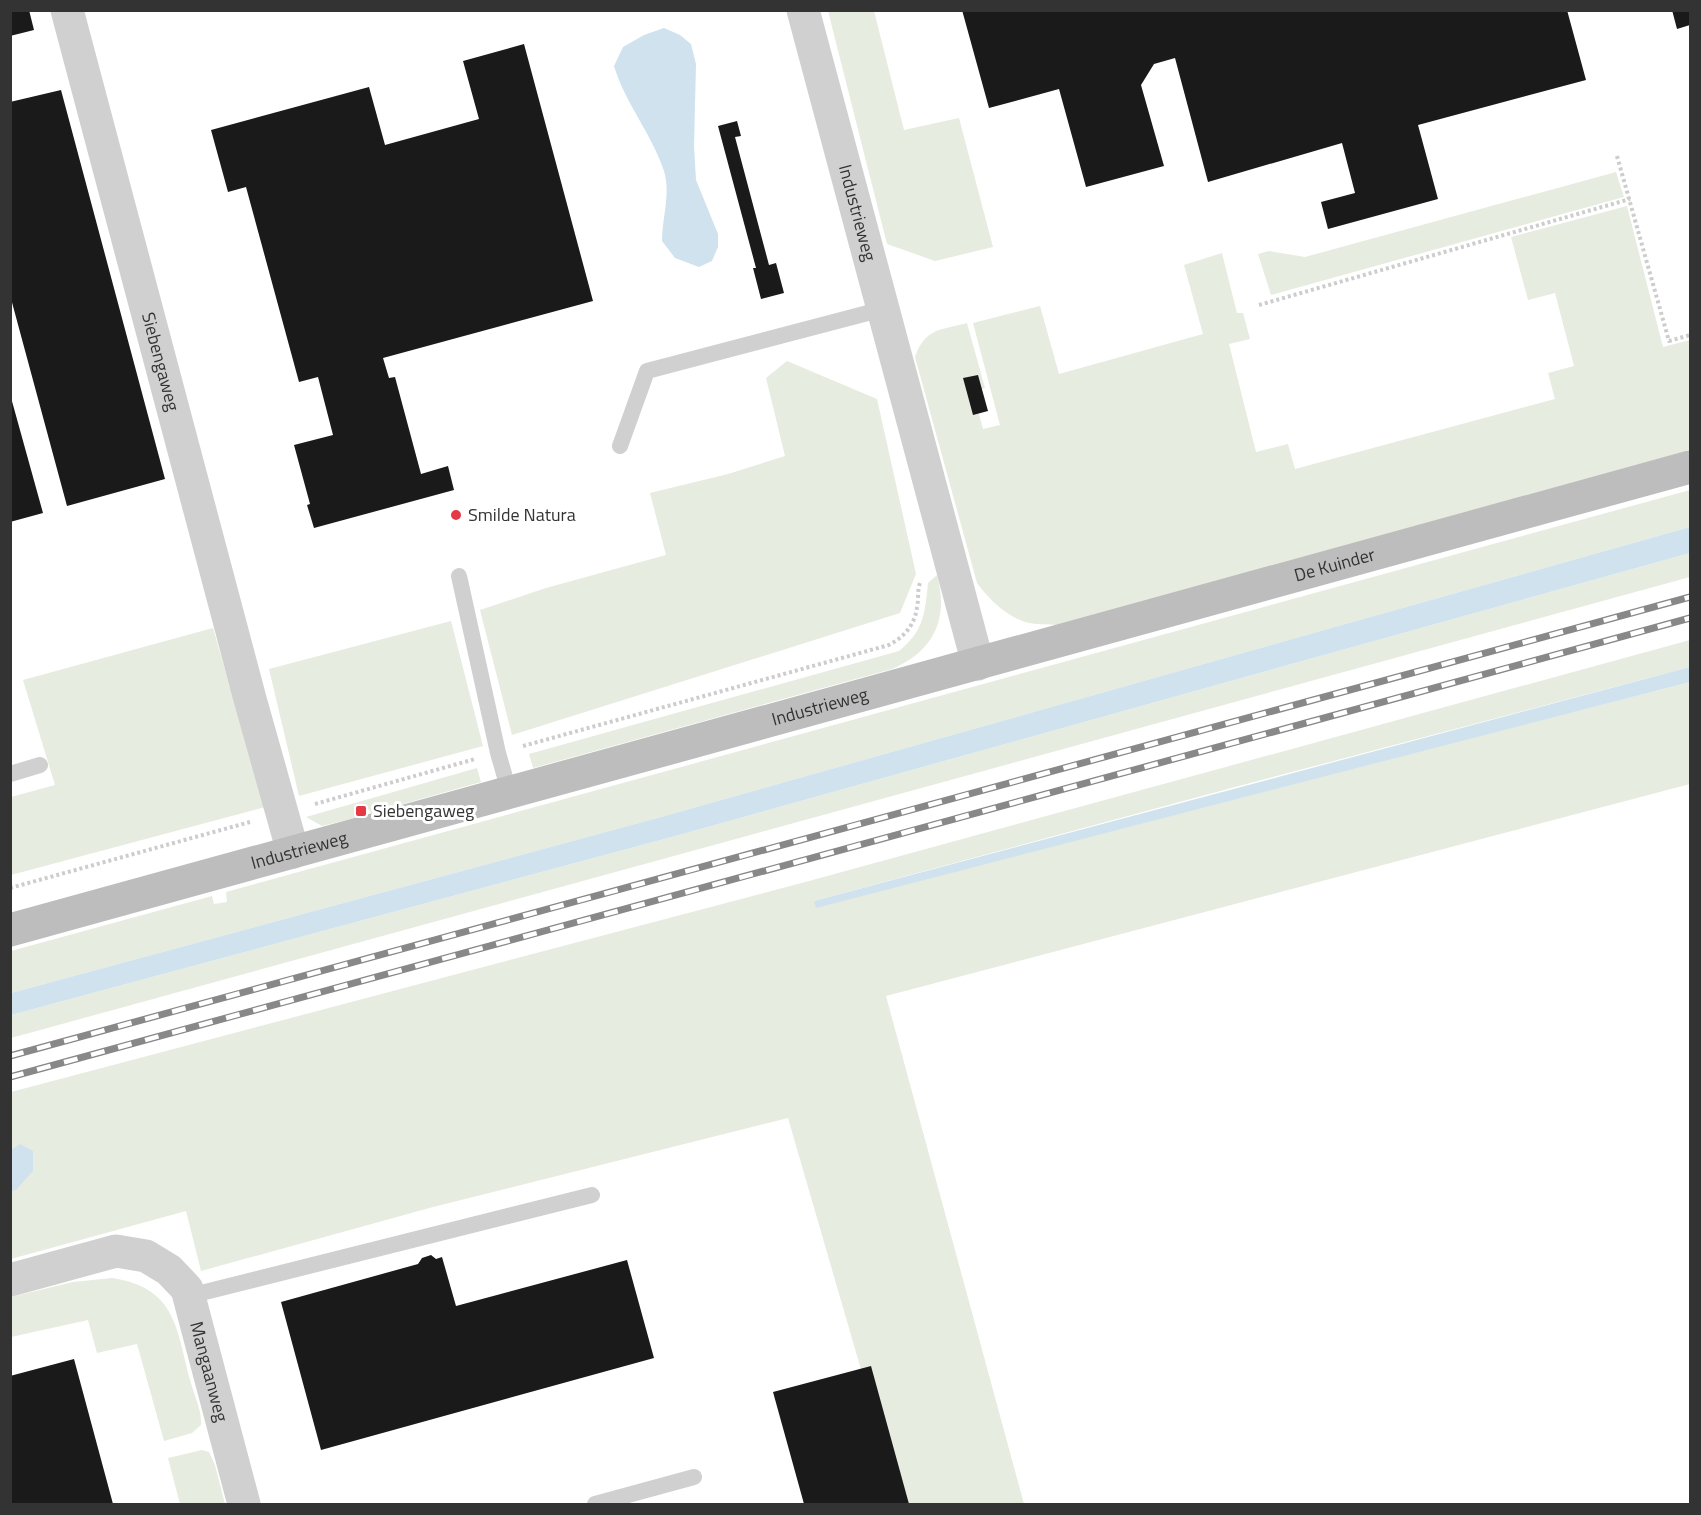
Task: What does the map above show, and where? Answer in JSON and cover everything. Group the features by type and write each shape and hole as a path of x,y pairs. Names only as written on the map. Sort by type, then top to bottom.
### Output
{"main road":[{"name":"De Kuinder","path":"978,664 1690,467"},
{"name":"Industrieweg","path":"10,930 509,791 978,664"}],"street":[{"name":"Siebengaweg","path":"68,10 247,688 293,852"},
{"name":"Industrieweg","path":"803,10 978,664"},
{"name":"Mangaanweg","path":"10,1280 116,1251 146,1256 169,1270 187,1289 244,1504"}],"lane":[{"path":"620,446 647,371 883,309"},
{"path":"459,576 498,753 509,791"},
{"path":"10,774 40,765"},
{"path":"189,1296 592,1195"},
{"path":"595,1504 694,1477"}],"path":[{"path":"1617,156 1669,341 1690,335"},
{"path":"1259,304 1630,199"},
{"path":"309,805 889,645 898,640 913,624 918,605 917,590 921,580"},
{"path":"10,888 260,819"}],"shaded area":[{"path":"828,11 874,11 904,130 959,118 993,247 935,261 887,244"},
{"path":"1616,172 1624,197 1271,295 1258,254 1269,251 1305,257"},
{"path":"1627,206 1663,347 1690,340 1690,450 1058,625 1033,624 1018,619 998,606 977,583 915,357 929,335 942,329 967,323 985,388 973,392 983,429 1000,425 973,323 1040,306 1059,374 1203,334 1184,265 1222,253 1237,313 1243,313 1250,339 1229,344 1256,452 1288,444 1295,469 1555,399 1548,373 1574,366 1555,293 1528,300 1511,237"},
{"path":"787,361 877,399 916,574 900,613 512,735 480,610 546,588 666,555 650,493 728,474 785,456 766,378"},
{"path":"1690,490 1690,527 661,817 11,993 11,951 212,896 214,904 227,902 226,892"},
{"path":"1690,553 1690,577 11,1038 11,1015 668,838"},
{"path":"937,575 941,606 935,632 918,653 892,669 533,768 529,754 899,651 914,636 922,621 928,583"},
{"path":"451,621 483,746 299,796 269,669"},
{"path":"213,628 265,807 11,875 11,797 55,785 23,680"},
{"path":"1690,640 1690,667 814,901 817,907 1690,682 1690,784 886,996 1024,1504 900,1504 788,1118 433,1207 201,1271 186,1211 11,1259 11,1092 809,881"},
{"path":"477,768 481,782 371,813 367,807 354,812 355,818 322,826 306,817"},
{"path":"112,1278 133,1283 149,1291 170,1313 181,1343 200,1414 201,1425 192,1433 164,1441 137,1344 97,1353 88,1320 11,1337 11,1297 73,1282"},
{"path":"202,1450 209,1452 215,1465 225,1504 180,1504 168,1458"}],"water":[{"path":"664,28 680,35 691,44 696,64 694,146 696,180 718,234 718,247 712,261 699,267 675,258 662,241 667,188 664,171 614,66 623,47 644,35"},
{"path":"1690,527 1690,553 668,838 11,1015 11,993 661,817"},
{"path":"1690,667 1690,682 816,908 814,901"},
{"path":"20,1144 33,1151 33,1171 16,1190 11,1191 11,1150"}],"building":[{"path":"10,10 29,10 34,30 10,36"},
{"path":"962,10 1567,10 1586,80 1418,125 1438,199 1328,229 1321,202 1355,193 1342,143 1208,182 1175,58 1154,64 1141,85 1164,166 1086,187 1059,89 989,108"},
{"path":"1672,10 1690,10 1690,25 1677,29"},
{"path":"524,44 593,301 383,358 389,378 395,377 421,474 448,466 454,490 314,528 294,445 333,435 318,377 299,382 246,187 228,192 211,130 369,87 385,145 479,119 463,61"},
{"path":"61,90 165,479 67,506 10,295 10,102"},
{"path":"737,121 741,136 735,137 769,265 776,263 784,293 761,299 753,268 756,268 718,126"},
{"path":"978,375 988,411 973,415 963,378"},
{"path":"10,394 43,513 10,522"},
{"path":"431,1255 436,1259 442,1257 456,1306 627,1260 654,1358 321,1450 281,1302 418,1264 422,1258"},
{"path":"74,1359 113,1504 10,1504 10,1376"},
{"path":"871,1366 909,1504 804,1504 773,1392"}],"railway":[{"path":"10,1056 1690,597"},
{"path":"10,1077 1690,618"}],"place":[{"name":"Smilde Natura","path":"456,515"},
{"name":"Siebengaweg","path":"361,811"}]}
